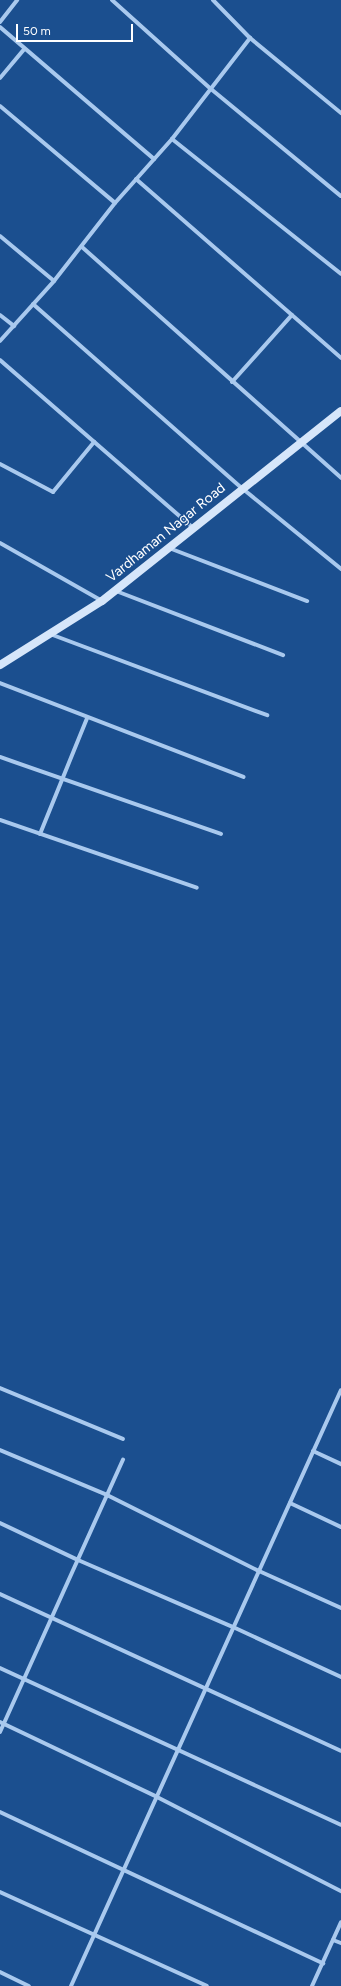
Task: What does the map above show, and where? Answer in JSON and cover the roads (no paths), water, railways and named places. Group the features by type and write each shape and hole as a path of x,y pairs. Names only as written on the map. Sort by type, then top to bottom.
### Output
{"street":[{"path":"0,22 17,0"},
{"path":"112,0 211,90 341,196"},
{"path":"213,0 250,38 341,113"},
{"path":"0,27 154,159"},
{"path":"0,341 54,281 115,204 172,139 250,38"},
{"path":"0,78 24,49"},
{"path":"0,106 115,204"},
{"path":"172,139 341,274"},
{"path":"136,179 341,358"},
{"path":"0,236 54,281"},
{"path":"82,247 300,444 341,478"},
{"path":"34,304 243,489 341,568"},
{"path":"0,315 14,326"},
{"path":"232,382 292,315"},
{"path":"0,360 193,528"},
{"name":"Vardhaman Nagar Road","path":"0,665 102,601 341,411"},
{"path":"0,464 53,492 94,442"},
{"path":"0,543 102,601"},
{"path":"169,548 307,601"},
{"path":"116,590 283,655"},
{"path":"50,634 266,715"},
{"path":"0,684 244,778"},
{"path":"40,834 61,778 87,718"},
{"path":"0,757 221,834"},
{"path":"0,820 197,888"},
{"path":"0,1388 123,1439"},
{"path":"71,1986 340,1393"},
{"path":"0,1450 107,1495 259,1571 341,1608"},
{"path":"313,1452 341,1464"},
{"path":"0,1732 2,1723 24,1680 123,1460"},
{"path":"290,1503 341,1527"},
{"path":"0,1523 78,1560 233,1627 341,1677"},
{"path":"0,1594 341,1751"},
{"path":"0,1668 341,1825"},
{"path":"2,1723 157,1797 341,1891"},
{"path":"0,1812 124,1868 323,1962"},
{"path":"0,1892 207,1986"},
{"path":"312,1986 341,1922"},
{"path":"333,1940 341,1943"},
{"path":"0,1972 29,1986"}]}
